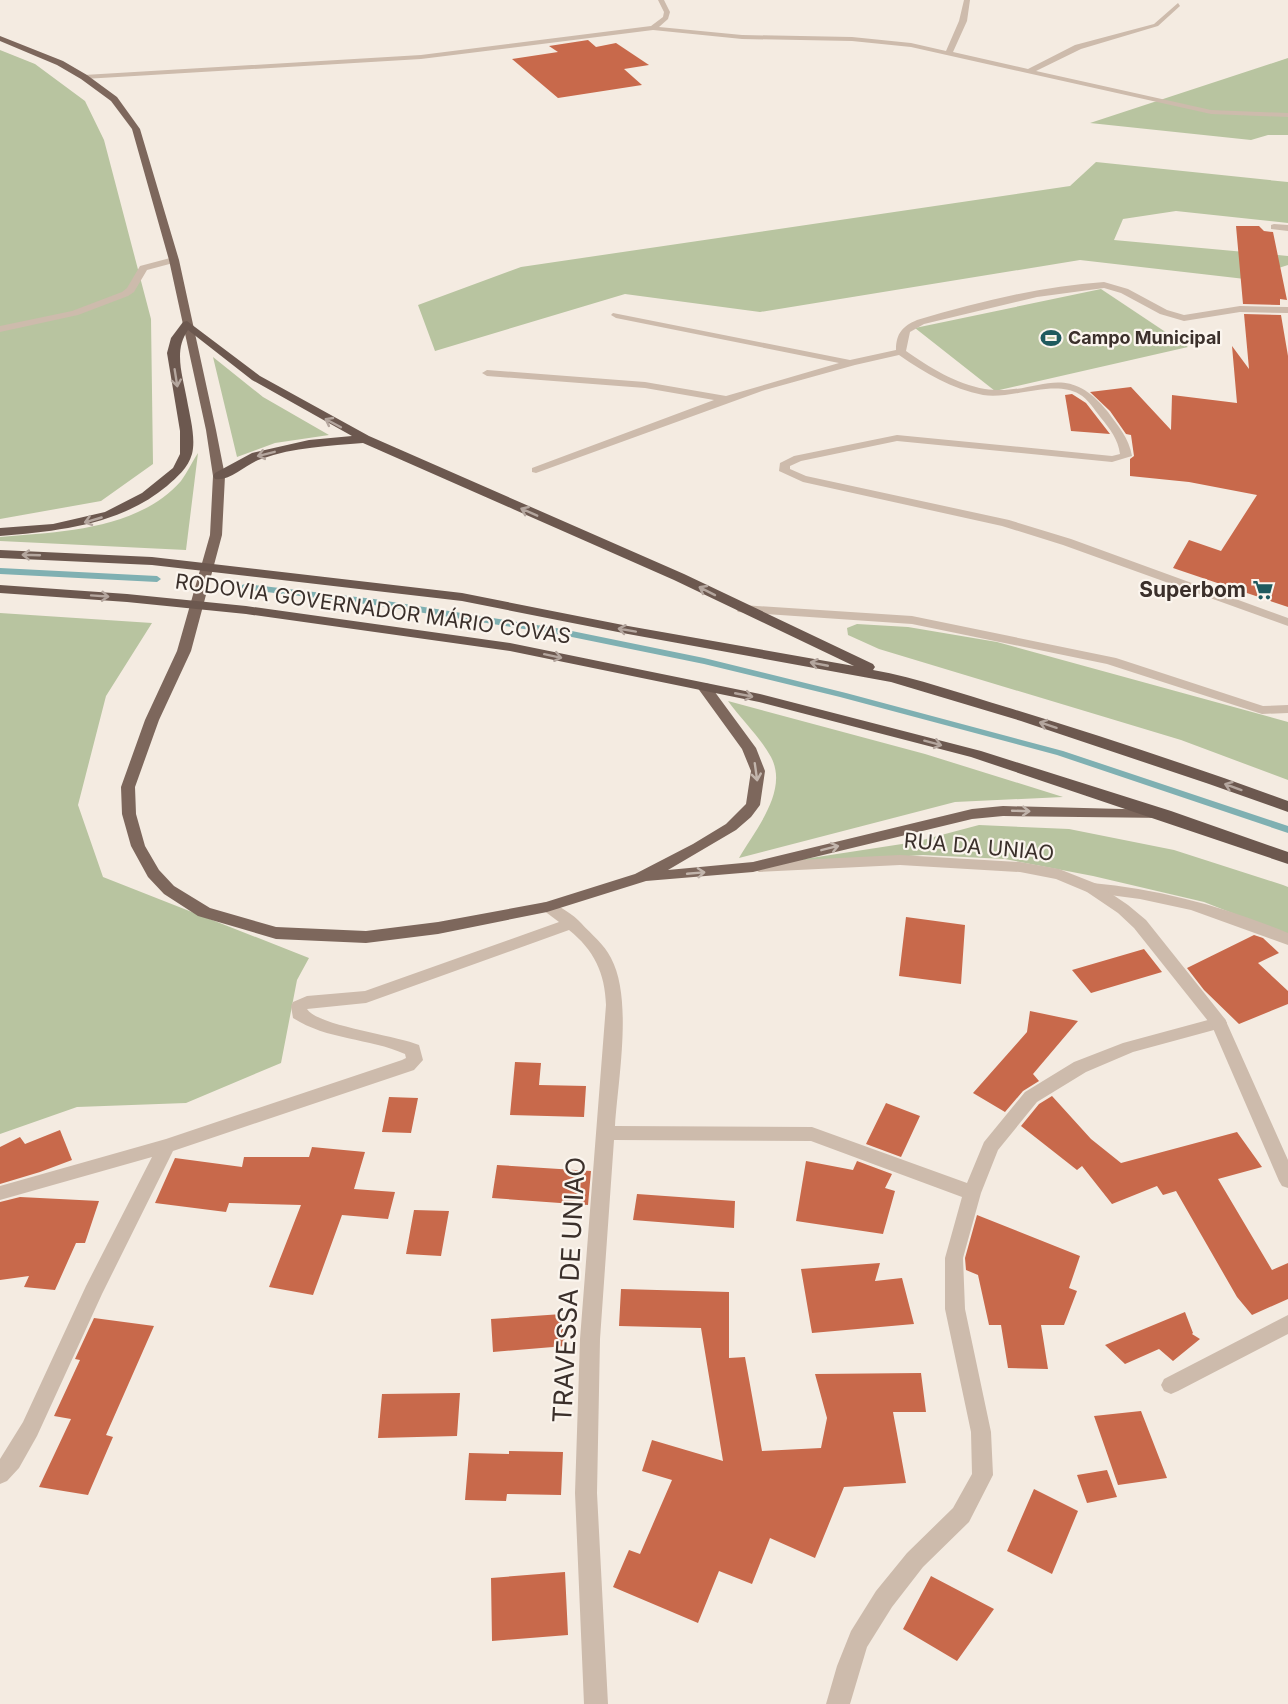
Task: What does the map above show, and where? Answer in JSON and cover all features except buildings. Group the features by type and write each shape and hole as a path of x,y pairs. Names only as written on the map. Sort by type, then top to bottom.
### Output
{"highway":[{"path":"0,532 53,528 109,515 147,496 178,470 186,454 186,431 173,353 177,338 188,324 256,378 365,439 679,577 742,609 894,678"},
{"path":"219,476 256,456 309,444 365,439"},
{"name":"RODOVIA GOVERNADOR MÁRIO COVAS","path":"0,554 152,561 462,597 628,630 894,678 1048,725 1215,780 1288,807"},
{"name":"RODOVIA GOVERNADOR MÁRIO COVAS","path":"0,590 127,598 246,610 510,647 760,698 976,754 1165,815 1288,858"}],"main road":[{"path":"0,38 60,63 84,77 114,99 136,129 174,260 219,476 216,535 184,651 152,720 128,787 129,814 138,846 153,873 169,890 204,912 276,933 366,938 438,928 546,907 640,878 698,848 738,821 753,805 758,771 749,748 704,687"},
{"path":"640,878 753,867 972,814 1003,811 1165,815"}],"street":[{"path":"653,28 666,18 667,12 661,0"},
{"path":"949,52 963,21 968,0"},
{"path":"1029,70 1078,47 1156,25 1178,5"},
{"path":"84,77 421,57 653,28 742,37 852,39 911,45 1211,112 1288,115"},
{"path":"1274,227 1288,228"},
{"path":"0,329 91,307 131,290 143,268 174,260"},
{"path":"1288,310 1234,310 1183,318 1104,285 1082,287 931,318 909,327 903,333 901,352 926,370 960,385 984,392 1002,393 1063,386 1081,390 1111,424 1124,443 1126,456 1117,459 1055,455 897,438 798,458 784,465 785,471 803,479 1005,523 1067,542 1288,622"},
{"path":"616,315 849,362"},
{"path":"536,470 727,399 849,362 901,352"},
{"path":"487,373 645,385 727,399"},
{"path":"742,609 912,620 1111,661 1262,710 1288,709"},
{"name":"RUA DA UNIAO","path":"753,867 900,860 1020,867 1059,874 1092,888 1140,924 1219,1023 1288,1181"},
{"path":"1092,888 1112,889 1204,909 1288,939"},
{"name":"TRAVESSA DE UNIAO","path":"546,907 573,923 599,952 612,983 614,1019 590,1339 586,1493 596,1704"},
{"path":"0,1192 167,1146 408,1065 415,1059 415,1054 399,1044 313,1023 299,1014 299,1006 366,997 573,923"},
{"path":"838,1704 848,1666 859,1640 884,1599 915,1560 961,1515 983,1475 981,1432 955,1309 954,1258 972,1192 990,1147 1031,1096 1080,1067 1129,1047 1219,1023"},
{"path":"606,1133 812,1134 972,1192"},
{"path":"0,1473 12,1461 30,1429 93,1292 167,1146"},
{"path":"1172,1385 1288,1324"}],"green space":[{"path":"0,50 35,64 85,101 104,140 151,319 153,464 101,501 0,519"},
{"path":"1288,58 1288,135 1268,135 1251,140 1090,123"},
{"path":"1096,162 1288,182 1288,223 1176,211 1123,219 1114,240 1288,256 1288,265 1245,279 1080,260 760,312 625,294 435,351 418,305 521,267 1070,186"},
{"name":"Campo Municipal","path":"1101,289 1188,347 995,391 915,328"},
{"path":"213,357 263,397 329,435 275,443 237,457"},
{"path":"198,453 186,550 0,541 0,537 96,526 143,510 181,481"},
{"path":"0,613 152,623 106,696 78,805 103,877 309,958 297,980 281,1063 186,1103 77,1107 0,1134"},
{"path":"857,624 908,627 997,642 1288,722 1288,780 1181,740 879,649 848,635 847,628"},
{"path":"728,701 925,754 1063,797 955,802 739,858 768,810 776,783 775,770 767,750"},
{"path":"979,825 1069,829 1174,850 1283,885 1288,887 1288,935 1204,902 1093,876 1005,859 923,855 753,867 915,842"}],"waterway":[{"path":"0,571 157,579"},
{"path":"245,587 374,602 562,632 704,661 843,695 1060,753 1288,830"}],"place":[{"name":"Campo Municipal","path":"1051,338"},
{"name":"Superbom","path":"1263,590"}]}
